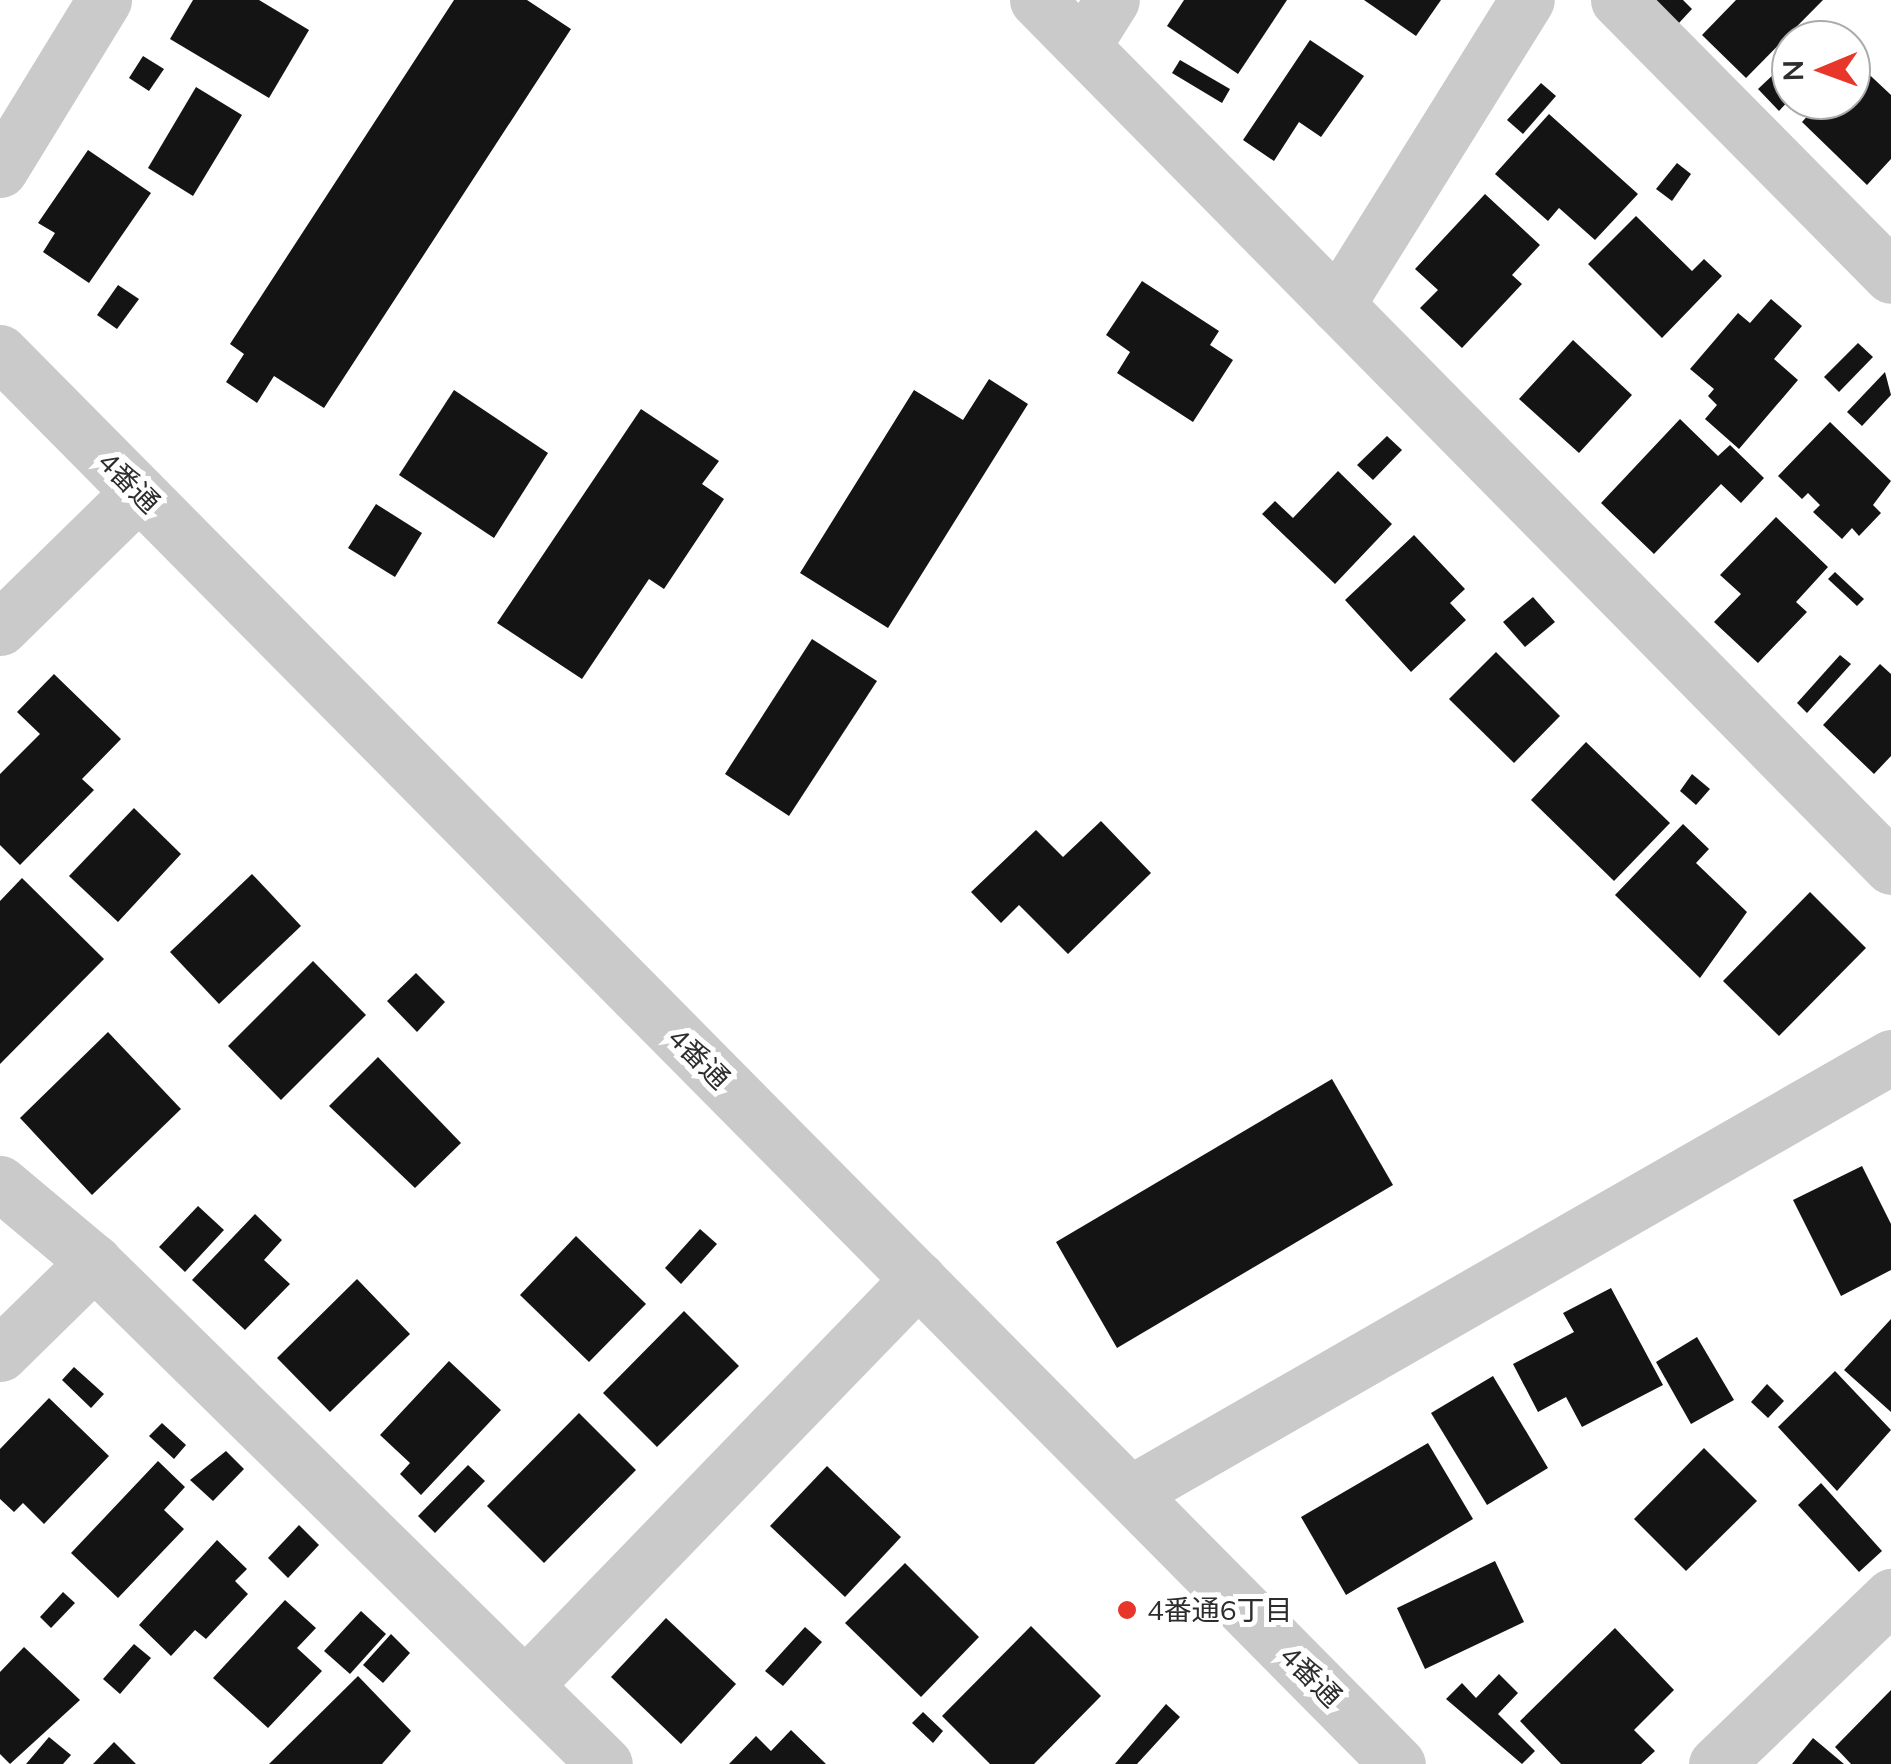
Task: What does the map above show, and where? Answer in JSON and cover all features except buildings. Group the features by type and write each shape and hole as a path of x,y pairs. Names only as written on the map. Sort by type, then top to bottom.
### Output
{"street":[{"path":"0,170 104,0"},
{"path":"1037,0 1891,866"},
{"path":"1083,46 1112,0"},
{"path":"1337,305 1526,0"},
{"path":"1618,0 1891,276"},
{"name":"4番通","path":"0,352 1398,1764"},
{"path":"0,628 139,492"},
{"path":"1130,1493 1891,1058"},
{"path":"0,1183 94,1262 605,1764"},
{"path":"0,1354 94,1262"},
{"path":"526,1684 918,1279"},
{"path":"1716,1764 1891,1596"}],"place":[{"name":"4番通6丁目","path":"1127,1610"}]}
